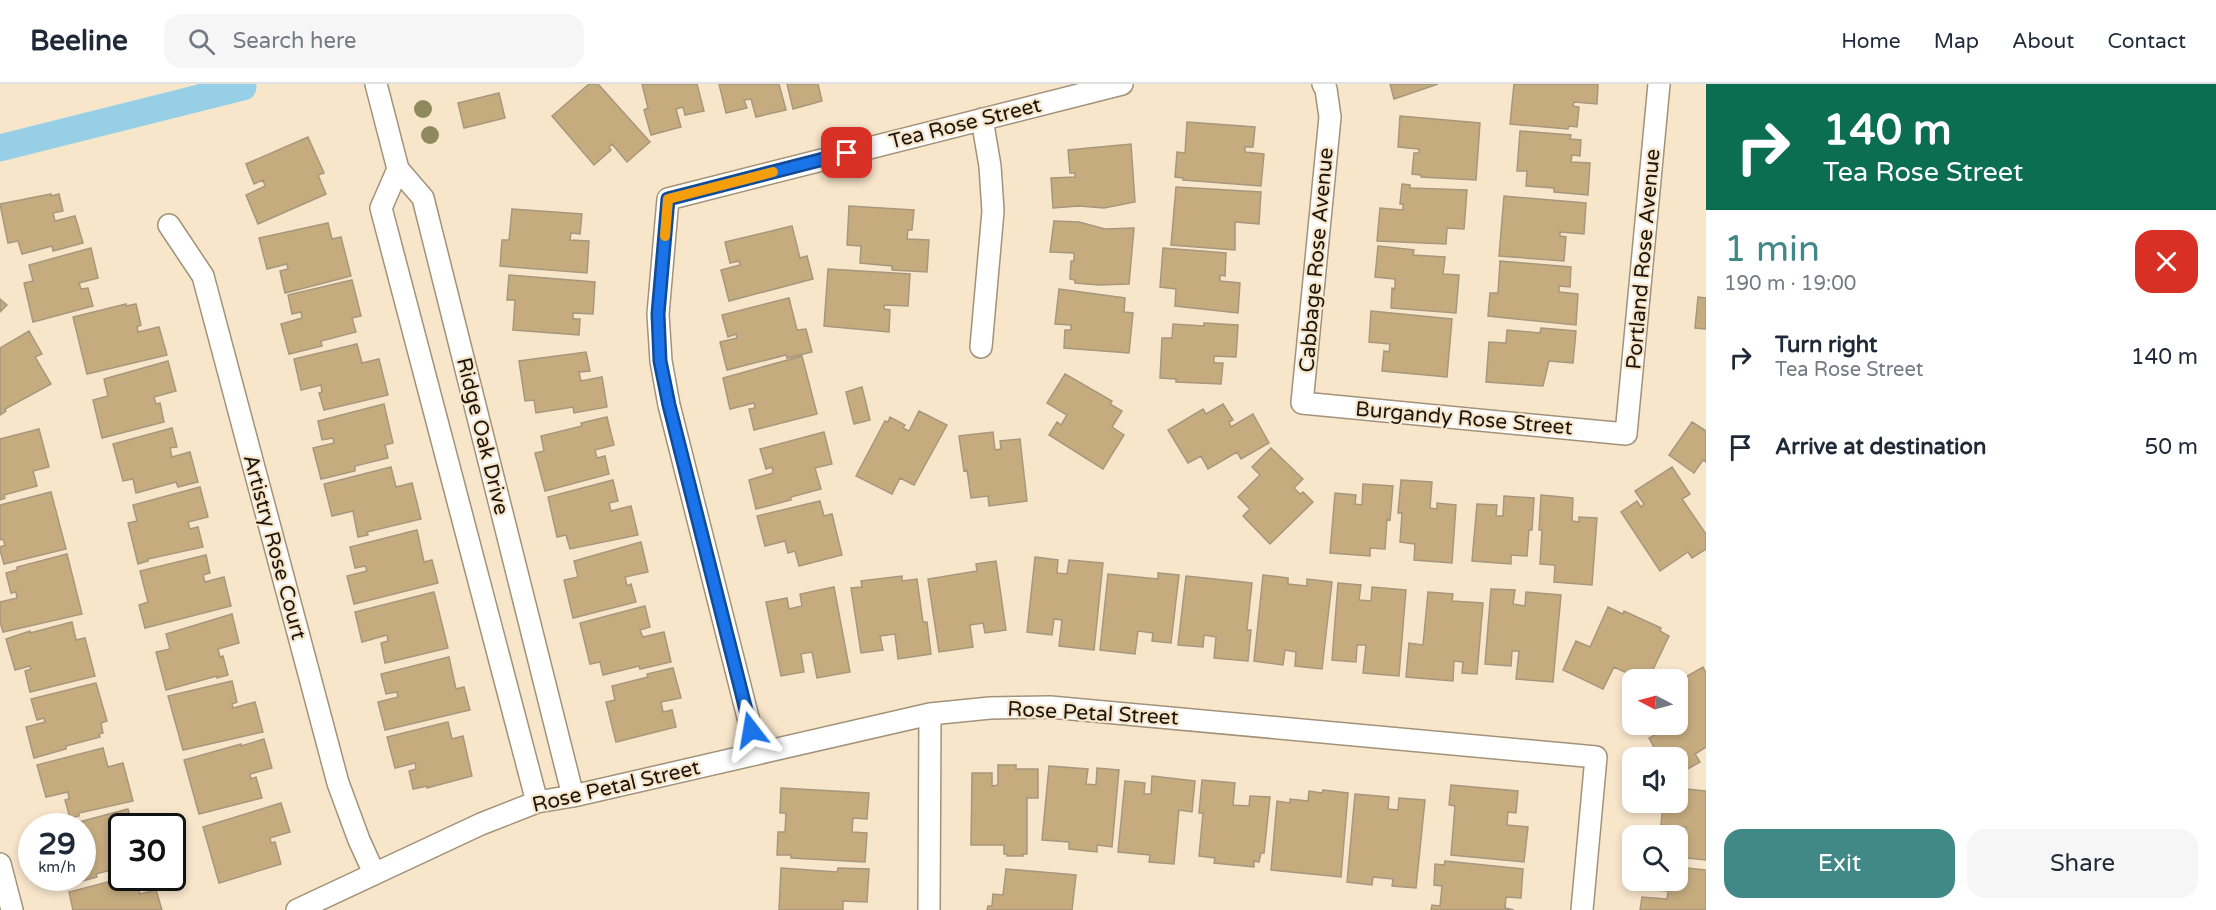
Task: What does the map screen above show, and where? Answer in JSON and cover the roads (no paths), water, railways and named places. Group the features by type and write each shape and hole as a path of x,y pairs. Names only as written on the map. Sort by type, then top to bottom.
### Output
{"street":[{"name":"Ridge Oak Drive","path":"376,84 398,169 423,198 573,796"},
{"name":"Tea Rose Street","path":"757,753 669,405 660,361 658,314 668,199 1122,84"},
{"name":"Cabbage Rose Avenue","path":"1302,403 1330,117 1323,84"},
{"name":"Portland Rose Avenue","path":"1626,434 1659,84"},
{"path":"981,347 993,211 990,166 982,119"},
{"name":"Ridge Oak Drive","path":"398,169 381,208 537,802"},
{"name":"Artistry Rose Court","path":"169,225 203,276 338,783 374,873"},
{"name":"Burgandy Rose Street","path":"1302,403 1626,434"},
{"name":"Rose Petal Street","path":"297,910 481,824 537,802 573,796 930,714 990,708 1081,709 1596,758 1582,910"},
{"path":"929,910 930,714"},
{"path":"0,864 12,910"}],"waterway":[{"path":"0,148 243,87"}]}
